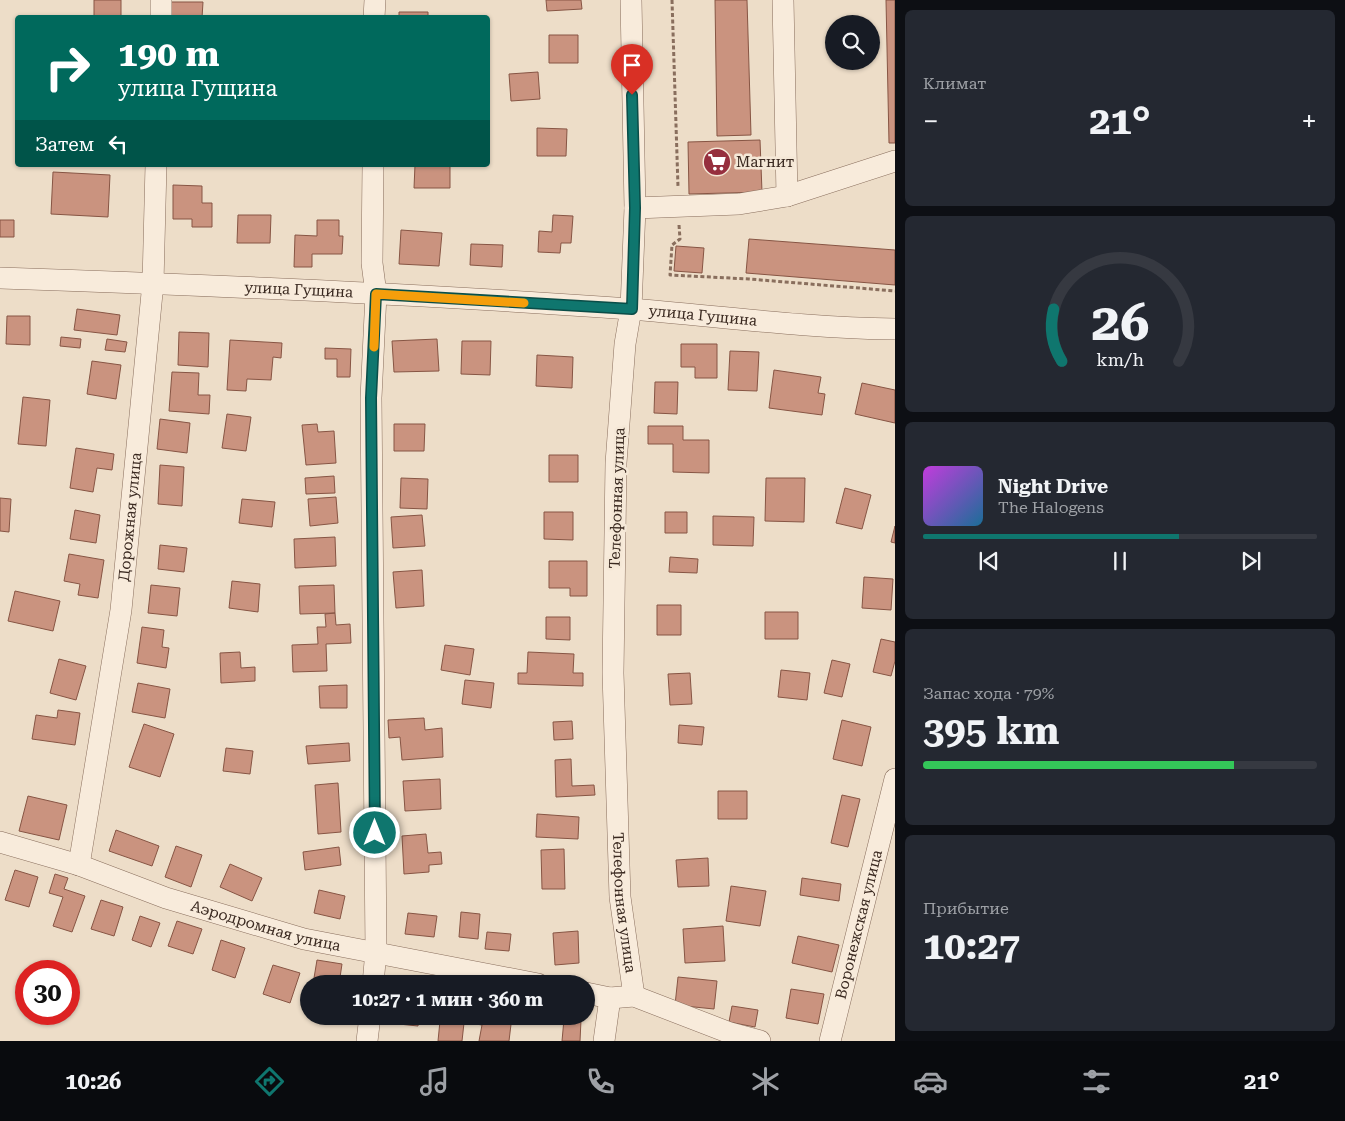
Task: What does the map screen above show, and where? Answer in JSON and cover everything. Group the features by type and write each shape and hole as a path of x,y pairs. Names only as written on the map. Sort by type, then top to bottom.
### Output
{"street":[{"path":"160,15 161,0"},
{"path":"374,15 375,0"},
{"name":"Телефонная улица","path":"630,0 635,208 632,309 625,344 616,463 614,673 620,897 634,996"},
{"path":"783,0 787,196"},
{"path":"635,208 739,204 787,196 895,162"},
{"name":"Дорожная улица","path":"79,865 122,610 153,283 156,167"},
{"path":"373,167 372,263 376,294 371,398 376,951 374,975"},
{"name":"улица Гущина","path":"0,278 153,283 376,294 632,309 764,322 895,329"},
{"name":"Воронежская улица","path":"830,1041 895,779"},
{"name":"Аэродромная улица","path":"0,842 79,865 166,898 304,939 376,951 494,975"},
{"path":"595,996 610,998 634,996 730,1032 760,1041"},
{"path":"604,1041 610,998"},
{"path":"367,1041 369,1025"}],"path":[{"path":"672,0 680,239 672,245 670,275 749,279 895,291"}],"building":[{"path":"94,0 121,0 121,15 94,15"},
{"path":"546,0 581,0 582,9 547,11"},
{"path":"715,0 747,0 751,135 717,136"},
{"path":"886,0 895,0 895,143 889,143"},
{"path":"171,2 203,2 202,15 171,15"},
{"path":"399,12 428,12 428,15 399,15"},
{"path":"549,35 578,35 578,63 549,63"},
{"path":"538,72 540,99 511,101 509,74"},
{"path":"537,128 567,129 566,156 537,156"},
{"path":"760,140 762,192 689,194 688,142"},
{"path":"415,167 450,167 450,188 414,188"},
{"path":"53,172 110,175 108,217 51,214"},
{"path":"173,185 202,186 202,203 212,203 212,227 192,227 192,219 173,219"},
{"path":"238,215 271,215 270,243 237,243"},
{"path":"553,215 573,216 571,243 561,243 560,253 538,252 539,231 552,232"},
{"path":"0,220 14,220 14,237 0,237"},
{"path":"317,220 339,220 339,236 343,236 342,254 312,254 312,267 294,267 295,235 317,236"},
{"path":"401,230 442,233 439,266 399,264"},
{"path":"749,239 895,250 895,285 746,273"},
{"path":"471,244 503,245 502,267 470,265"},
{"path":"676,246 704,248 702,273 674,271"},
{"path":"77,309 120,315 117,335 74,330"},
{"path":"7,316 30,316 30,345 6,344"},
{"path":"179,332 209,333 208,367 178,365"},
{"path":"61,337 81,339 80,348 60,346"},
{"path":"107,339 127,342 125,352 105,350"},
{"path":"437,339 439,371 394,372 392,341"},
{"path":"230,340 282,343 281,358 273,357 271,380 247,379 246,391 227,390"},
{"path":"462,341 491,341 490,375 461,374"},
{"path":"681,344 717,344 717,378 695,378 695,367 681,367"},
{"path":"325,348 351,349 350,377 337,377 337,359 325,359"},
{"path":"730,351 759,352 757,391 728,390"},
{"path":"537,355 573,357 572,388 536,386"},
{"path":"92,361 121,365 116,399 87,394"},
{"path":"774,370 821,377 818,393 825,394 822,415 769,408"},
{"path":"172,372 199,373 198,395 210,395 209,414 169,411"},
{"path":"655,382 678,382 677,414 654,413"},
{"path":"862,383 895,390 895,423 855,414"},
{"path":"23,397 50,400 46,446 18,444"},
{"path":"227,414 251,417 246,451 222,448"},
{"path":"160,419 190,423 187,453 157,449"},
{"path":"317,424 318,432 334,431 336,463 306,465 302,425"},
{"path":"394,424 425,424 424,451 394,451"},
{"path":"648,426 683,426 683,440 709,440 709,473 673,472 673,444 648,444"},
{"path":"76,448 114,454 112,470 97,468 93,492 70,488"},
{"path":"549,455 578,455 578,482 549,482"},
{"path":"160,465 184,467 182,506 158,504"},
{"path":"334,476 335,493 306,494 305,478"},
{"path":"401,478 428,479 427,509 400,508"},
{"path":"766,478 805,478 804,522 765,521"},
{"path":"845,488 871,495 862,529 836,523"},
{"path":"336,497 338,523 310,526 308,499"},
{"path":"0,498 11,499 9,532 0,531"},
{"path":"242,499 275,502 272,527 239,523"},
{"path":"75,510 100,515 96,543 70,539"},
{"path":"544,512 573,512 573,540 544,539"},
{"path":"665,512 687,512 687,533 665,533"},
{"path":"422,515 425,546 393,548 391,517"},
{"path":"713,516 754,517 753,546 713,545"},
{"path":"895,526 895,543 891,542"},
{"path":"335,537 336,566 295,568 294,539"},
{"path":"160,545 187,548 184,572 158,569"},
{"path":"69,554 104,560 98,598 78,595 80,584 64,581"},
{"path":"670,557 698,559 697,573 669,572"},
{"path":"549,561 587,561 587,596 570,596 570,588 549,588"},
{"path":"422,570 424,606 396,608 393,572"},
{"path":"864,577 893,579 891,610 862,608"},
{"path":"232,581 260,584 258,612 229,608"},
{"path":"151,585 180,588 177,616 148,613"},
{"path":"334,585 335,613 300,614 299,586"},
{"path":"15,591 60,601 53,631 8,621"},
{"path":"657,605 681,605 681,635 657,635"},
{"path":"765,612 798,612 798,639 765,639"},
{"path":"335,613 336,625 350,624 351,643 326,644 327,671 293,672 292,645 318,644 317,627 326,627 325,614"},
{"path":"546,617 570,617 570,640 546,639"},
{"path":"142,627 164,630 162,647 169,648 166,668 137,663"},
{"path":"881,639 895,642 895,661 891,676 873,672"},
{"path":"445,645 474,649 470,675 441,670"},
{"path":"240,652 241,668 255,667 255,681 221,683 220,653"},
{"path":"528,652 574,654 573,673 583,673 583,686 518,684 518,673 527,673"},
{"path":"59,659 86,666 76,700 50,693"},
{"path":"832,660 850,664 842,697 824,693"},
{"path":"781,670 810,673 807,700 778,697"},
{"path":"690,673 692,704 670,705 668,674"},
{"path":"465,680 494,683 491,708 462,704"},
{"path":"138,683 170,689 165,718 132,712"},
{"path":"347,685 347,708 320,708 319,686"},
{"path":"58,710 80,713 75,745 32,739 36,715 57,718"},
{"path":"424,718 425,730 442,728 443,757 402,760 400,737 389,738 388,720"},
{"path":"842,720 871,727 862,766 833,759"},
{"path":"572,721 573,739 554,740 553,722"},
{"path":"144,724 174,734 160,777 129,767"},
{"path":"679,725 704,727 702,745 678,743"},
{"path":"349,743 350,761 308,764 306,746"},
{"path":"226,748 253,751 250,774 223,771"},
{"path":"571,759 572,786 594,785 595,795 556,797 555,760"},
{"path":"440,779 441,809 405,811 403,781"},
{"path":"338,783 341,832 318,834 315,785"},
{"path":"718,791 747,791 747,819 718,819"},
{"path":"842,795 860,799 848,847 831,843"},
{"path":"28,796 67,805 59,840 19,831"},
{"path":"537,814 579,817 578,839 536,837"},
{"path":"116,830 159,846 152,866 109,851"},
{"path":"426,834 428,853 441,852 442,864 429,865 429,872 404,874 402,836"},
{"path":"176,846 202,855 191,887 165,877"},
{"path":"339,847 341,865 305,870 303,852"},
{"path":"564,849 565,889 542,889 541,850"},
{"path":"708,858 709,886 678,887 676,860"},
{"path":"230,864 262,878 252,901 220,887"},
{"path":"15,870 38,877 29,907 5,900"},
{"path":"55,874 68,878 64,889 85,896 72,932 53,926 63,897 49,893"},
{"path":"802,878 841,884 839,901 800,895"},
{"path":"731,886 766,891 760,926 726,921"},
{"path":"319,890 345,896 340,919 314,913"},
{"path":"101,900 123,907 114,936 91,929"},
{"path":"461,912 480,914 478,939 459,937"},
{"path":"408,913 437,916 434,937 405,934"},
{"path":"140,916 160,923 151,947 132,940"},
{"path":"177,921 202,929 193,954 168,946"},
{"path":"723,926 725,961 685,963 683,929"},
{"path":"578,931 579,963 555,965 553,933"},
{"path":"487,932 511,934 509,951 485,949"},
{"path":"798,936 839,945 832,972 792,963"},
{"path":"221,940 245,948 235,978 212,970"},
{"path":"317,960 342,964 340,975 314,975"},
{"path":"273,965 300,973 290,1003 263,994"},
{"path":"678,977 717,981 714,1009 675,1005"},
{"path":"791,989 824,994 818,1024 786,1018"},
{"path":"732,1006 758,1010 755,1027 729,1022"},
{"path":"440,1025 464,1025 462,1041 438,1041"},
{"path":"482,1025 511,1025 509,1041 479,1041"},
{"path":"563,1025 581,1025 580,1041 562,1041"}],"slow traffic":[{"path":"374,347 376,294 524,303"}],"place":[{"name":"Магнит","path":"717,162"}],"route":[{"path":"375,833 371,398 376,294 632,309 635,208 632,95"}]}
